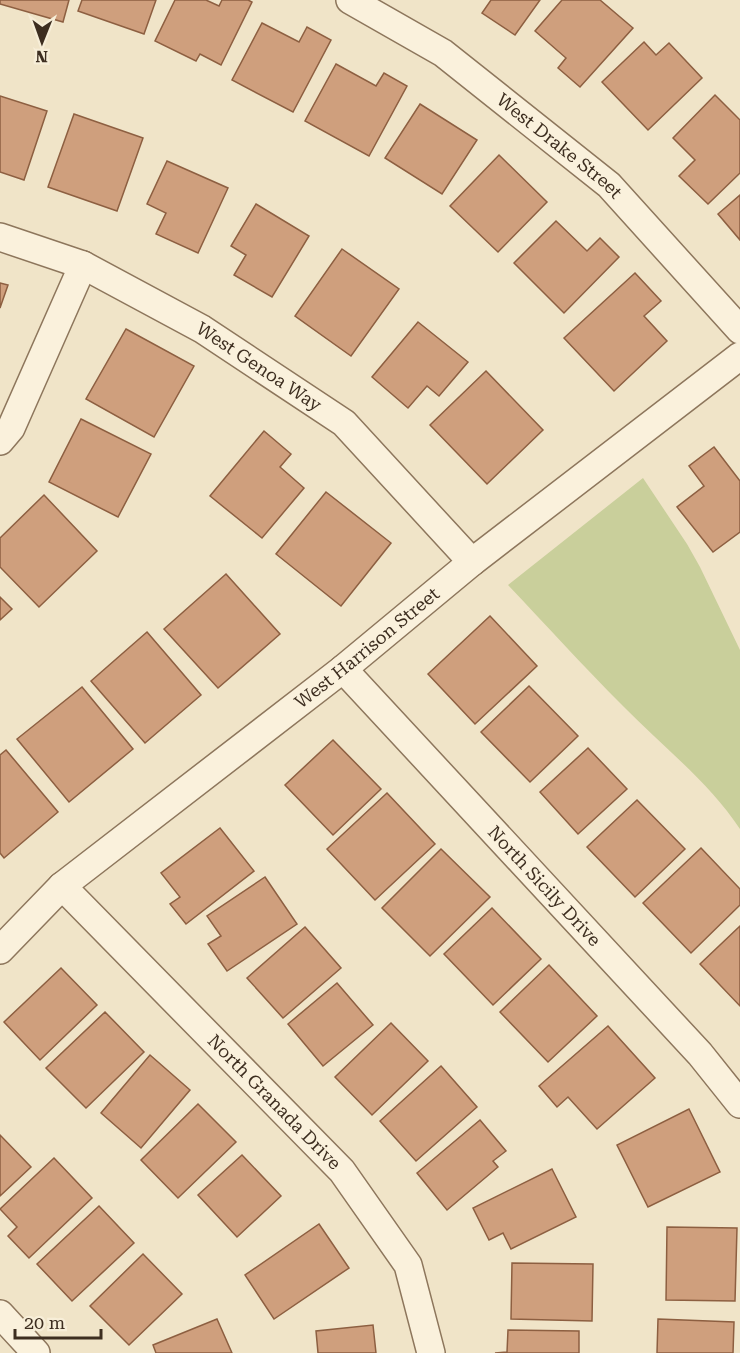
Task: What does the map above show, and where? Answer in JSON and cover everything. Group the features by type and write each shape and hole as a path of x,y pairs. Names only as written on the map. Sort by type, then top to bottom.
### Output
{"street":[{"name":"West Drake Street","path":"350,0 443,52 609,185 740,330"},
{"name":"West Genoa Way","path":"0,237 83,265 202,329 344,423 472,562"},
{"path":"0,441 11,428 83,265"},
{"name":"West Harrison Street","path":"0,950 62,886 343,669 472,562 740,356"},
{"name":"North Sicily Drive","path":"343,669 700,1054 740,1104"},
{"name":"North Granada Drive","path":"62,886 342,1171 408,1264 431,1353"},
{"path":"0,1314 36,1353"}],"green space":[{"path":"643,478 700,567 740,650 740,829 700,780 608,691 508,585"}],"building":[{"path":"0,0 69,0 63,22 0,4"},
{"path":"82,0 156,0 144,34 78,11"},
{"path":"175,0 206,0 219,6 222,0 252,2 221,65 200,54 196,61 155,41"},
{"path":"491,0 540,0 515,35 482,13"},
{"path":"562,0 600,0 633,28 580,87 558,68 566,58 535,31"},
{"path":"262,23 299,42 307,27 331,40 293,112 232,80"},
{"path":"644,42 656,55 669,43 702,78 648,130 602,82"},
{"path":"336,64 376,86 384,73 407,86 369,156 305,121"},
{"path":"715,95 740,120 740,173 708,204 679,176 695,160 673,138"},
{"path":"0,96 47,111 24,180 0,172"},
{"path":"420,104 477,140 442,194 385,158"},
{"path":"74,114 143,138 117,211 48,187"},
{"path":"499,155 547,202 498,252 450,206"},
{"path":"167,161 228,188 198,253 156,234 166,213 147,204"},
{"path":"740,195 740,240 718,214"},
{"path":"256,204 309,236 272,297 234,275 246,255 231,246"},
{"path":"556,221 587,251 600,238 619,257 564,313 514,263"},
{"path":"342,249 399,289 351,356 295,316"},
{"path":"635,273 661,301 644,316 667,341 614,391 564,338"},
{"path":"0,283 8,285 0,308"},
{"path":"418,322 468,362 439,396 427,386 408,408 372,377"},
{"path":"126,329 194,366 154,437 86,399"},
{"path":"486,371 543,430 487,484 430,425"},
{"path":"81,419 151,454 118,517 49,482"},
{"path":"264,431 291,454 280,467 304,488 262,538 210,496"},
{"path":"714,447 740,481 740,532 713,552 677,507 704,486 689,466"},
{"path":"326,492 391,543 341,606 276,554"},
{"path":"44,495 97,551 39,607 0,567 0,538"},
{"path":"226,574 280,634 218,688 164,629"},
{"path":"0,597 12,609 0,620"},
{"path":"490,616 537,666 475,724 428,674"},
{"path":"147,632 201,695 145,743 91,681"},
{"path":"529,686 578,736 530,782 481,732"},
{"path":"82,687 133,749 69,802 17,739"},
{"path":"333,740 381,789 333,835 285,785"},
{"path":"588,748 627,789 578,834 540,792"},
{"path":"6,750 58,812 4,858 0,853 0,755"},
{"path":"387,793 435,844 375,900 327,849"},
{"path":"637,800 685,849 635,897 587,847"},
{"path":"220,828 254,871 186,924 170,904 180,897 161,873"},
{"path":"701,848 740,889 740,905 691,953 643,903"},
{"path":"441,849 490,897 430,956 382,908"},
{"path":"265,877 297,924 227,971 208,944 221,936 207,916"},
{"path":"492,908 541,959 493,1005 444,954"},
{"path":"740,926 740,1006 700,964"},
{"path":"305,927 341,968 283,1018 247,978"},
{"path":"549,965 597,1016 548,1062 500,1012"},
{"path":"61,968 97,1005 40,1060 4,1022"},
{"path":"337,983 373,1025 323,1066 288,1024"},
{"path":"105,1012 144,1052 86,1108 46,1068"},
{"path":"391,1023 428,1061 372,1115 335,1077"},
{"path":"608,1026 655,1078 597,1129 568,1097 557,1107 539,1086"},
{"path":"150,1055 190,1090 141,1148 101,1113"},
{"path":"441,1066 477,1107 416,1161 380,1121"},
{"path":"198,1104 236,1142 178,1198 141,1160"},
{"path":"689,1109 720,1172 648,1207 617,1145"},
{"path":"480,1120 506,1151 493,1161 498,1167 447,1210 417,1173"},
{"path":"0,1135 31,1167 0,1196"},
{"path":"242,1155 281,1196 237,1237 198,1195"},
{"path":"54,1158 92,1198 29,1258 8,1236 17,1227 0,1209"},
{"path":"552,1169 576,1217 511,1249 503,1233 489,1240 473,1208"},
{"path":"99,1206 134,1243 72,1301 37,1264"},
{"path":"319,1224 349,1268 274,1319 245,1275"},
{"path":"667,1227 737,1228 735,1301 666,1300"},
{"path":"143,1254 182,1294 129,1345 90,1306"},
{"path":"512,1263 593,1264 592,1321 511,1319"},
{"path":"217,1319 232,1353 156,1353 153,1345"},
{"path":"658,1319 734,1322 733,1353 657,1353"},
{"path":"373,1325 376,1353 318,1353 316,1331"},
{"path":"508,1330 579,1331 579,1353 495,1353 507,1352"}]}
